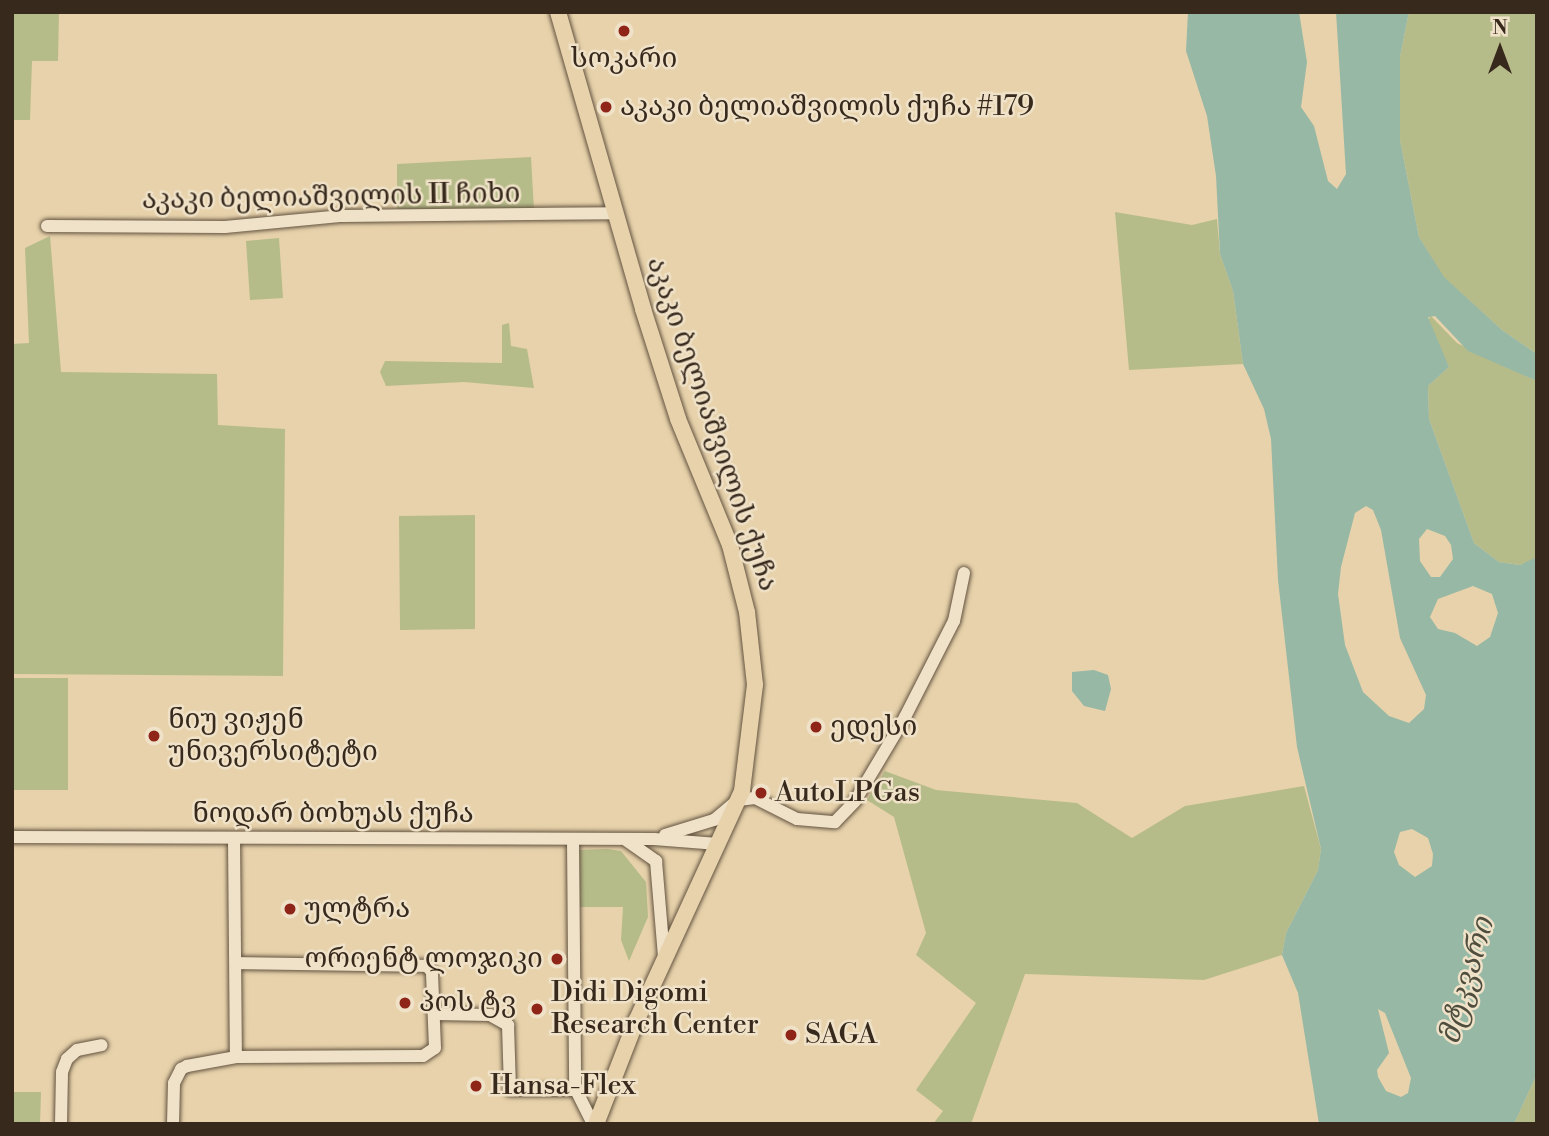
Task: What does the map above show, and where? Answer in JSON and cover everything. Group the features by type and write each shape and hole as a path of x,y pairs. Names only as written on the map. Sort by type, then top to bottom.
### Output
{"main road":[{"name":"აკაკი ბელიაშვილის ქუჩა","path":"558,12 678,419 730,544 747,612 755,707 738,800 664,960 594,1124"}],"street":[{"name":"აკაკი ბელიაშვილის II ჩიხი","path":"47,226 225,227 342,216 616,214"},
{"path":"654,839 714,820 738,800 755,798 797,819 835,822 855,801 905,717 954,621 964,573"},
{"name":"ნოდარ ბოხუას ქუჩა","path":"12,837 654,839"},
{"path":"234,838 236,1057"},
{"path":"654,839 718,844"},
{"path":"573,840 576,1090 594,1124"},
{"path":"625,840 656,861 664,960"},
{"path":"173,1124 174,1083 181,1069 236,1057 428,1055 435,1048 436,1014 432,972 420,963 237,963"},
{"path":"436,1014 490,1015 508,1025 510,1090 576,1090"},
{"path":"61,1124 62,1072 67,1059 77,1050 103,1045"}],"green space":[{"path":"59,12 58,61 32,61 30,120 12,120 12,13"},
{"path":"1409,12 1537,12 1537,354 1502,330 1443,277 1419,237 1400,140 1400,57"},
{"path":"531,157 534,210 397,209 397,164"},
{"path":"1115,212 1192,225 1217,219 1220,254 1233,291 1243,364 1129,370"},
{"path":"50,236 61,372 217,374 218,425 285,429 283,676 12,674 12,344 29,343 25,248"},
{"path":"279,238 283,298 250,300 246,241"},
{"path":"1430,315 1457,343 1537,381 1536,559 1520,565 1499,562 1474,543 1429,419 1428,386 1449,367 1428,323"},
{"path":"509,323 511,346 527,349 534,388 464,382 386,386 380,372 385,361 502,363 502,325"},
{"path":"475,515 475,629 400,630 399,516"},
{"path":"12,678 68,678 68,790 12,790"},
{"path":"885,771 936,790 1077,803 1132,838 1185,806 1304,786 1321,849 1318,870 1286,933 1282,955 1204,980 1025,974 971,1124 933,1124 943,1111 916,1090 976,1003 916,955 926,933 894,817 867,800"},
{"path":"578,850 621,851 646,882 648,917 629,961 621,940 623,907 579,907"},
{"path":"1537,1074 1537,1124 1514,1124"},
{"path":"12,1092 41,1092 40,1124 12,1124"}],"water":[{"name":"მტკვარი","path":"1188,12 1299,12 1307,62 1301,107 1314,126 1328,181 1337,189 1346,174 1336,12 1409,12 1400,57 1400,140 1419,237 1444,277 1502,330 1537,354 1537,381 1468,351 1435,316 1428,317 1449,367 1428,386 1429,419 1474,543 1499,562 1520,565 1537,557 1537,1074 1514,1124 1319,1124 1298,993 1282,955 1286,933 1318,870 1321,849 1297,747 1278,580 1271,439 1264,409 1243,364 1233,291 1220,254 1216,176 1207,116 1186,51","holes":["1366,506 1373,510 1381,530 1400,638 1426,695 1424,709 1409,723 1389,716 1363,692 1345,645 1338,594 1341,567 1355,513","1427,529 1445,536 1451,545 1453,559 1440,577 1431,577 1420,561 1419,539","1473,586 1492,594 1498,613 1490,637 1477,646 1455,633 1438,629 1430,617 1438,599","1412,829 1428,838 1433,854 1432,866 1415,877 1399,865 1394,852 1400,832","1378,1009 1385,1013 1411,1078 1408,1093 1401,1097 1386,1091 1377,1070 1389,1053"]},
{"path":"1094,670 1108,675 1111,689 1105,711 1084,706 1072,691 1072,672"}],"place":[{"name":"სოკარი","path":"624,31"},
{"name":"აკაკი ბელიაშვილის ქუჩა #179","path":"606,107"},
{"name":"ედესი","path":"816,727"},
{"name":"ნიუ ვიჟენ უნივერსიტეტი","path":"154,736"},
{"name":"AutoLPGas","path":"761,793"},
{"name":"ულტრა","path":"290,909"},
{"name":"ორიენტ ლოჯიკი","path":"557,959"},
{"name":"პოს ტვ","path":"405,1003"},
{"name":"Didi Digomi Research Center","path":"537,1009"},
{"name":"SAGA","path":"791,1035"},
{"name":"Hansa-Flex","path":"476,1086"}]}
